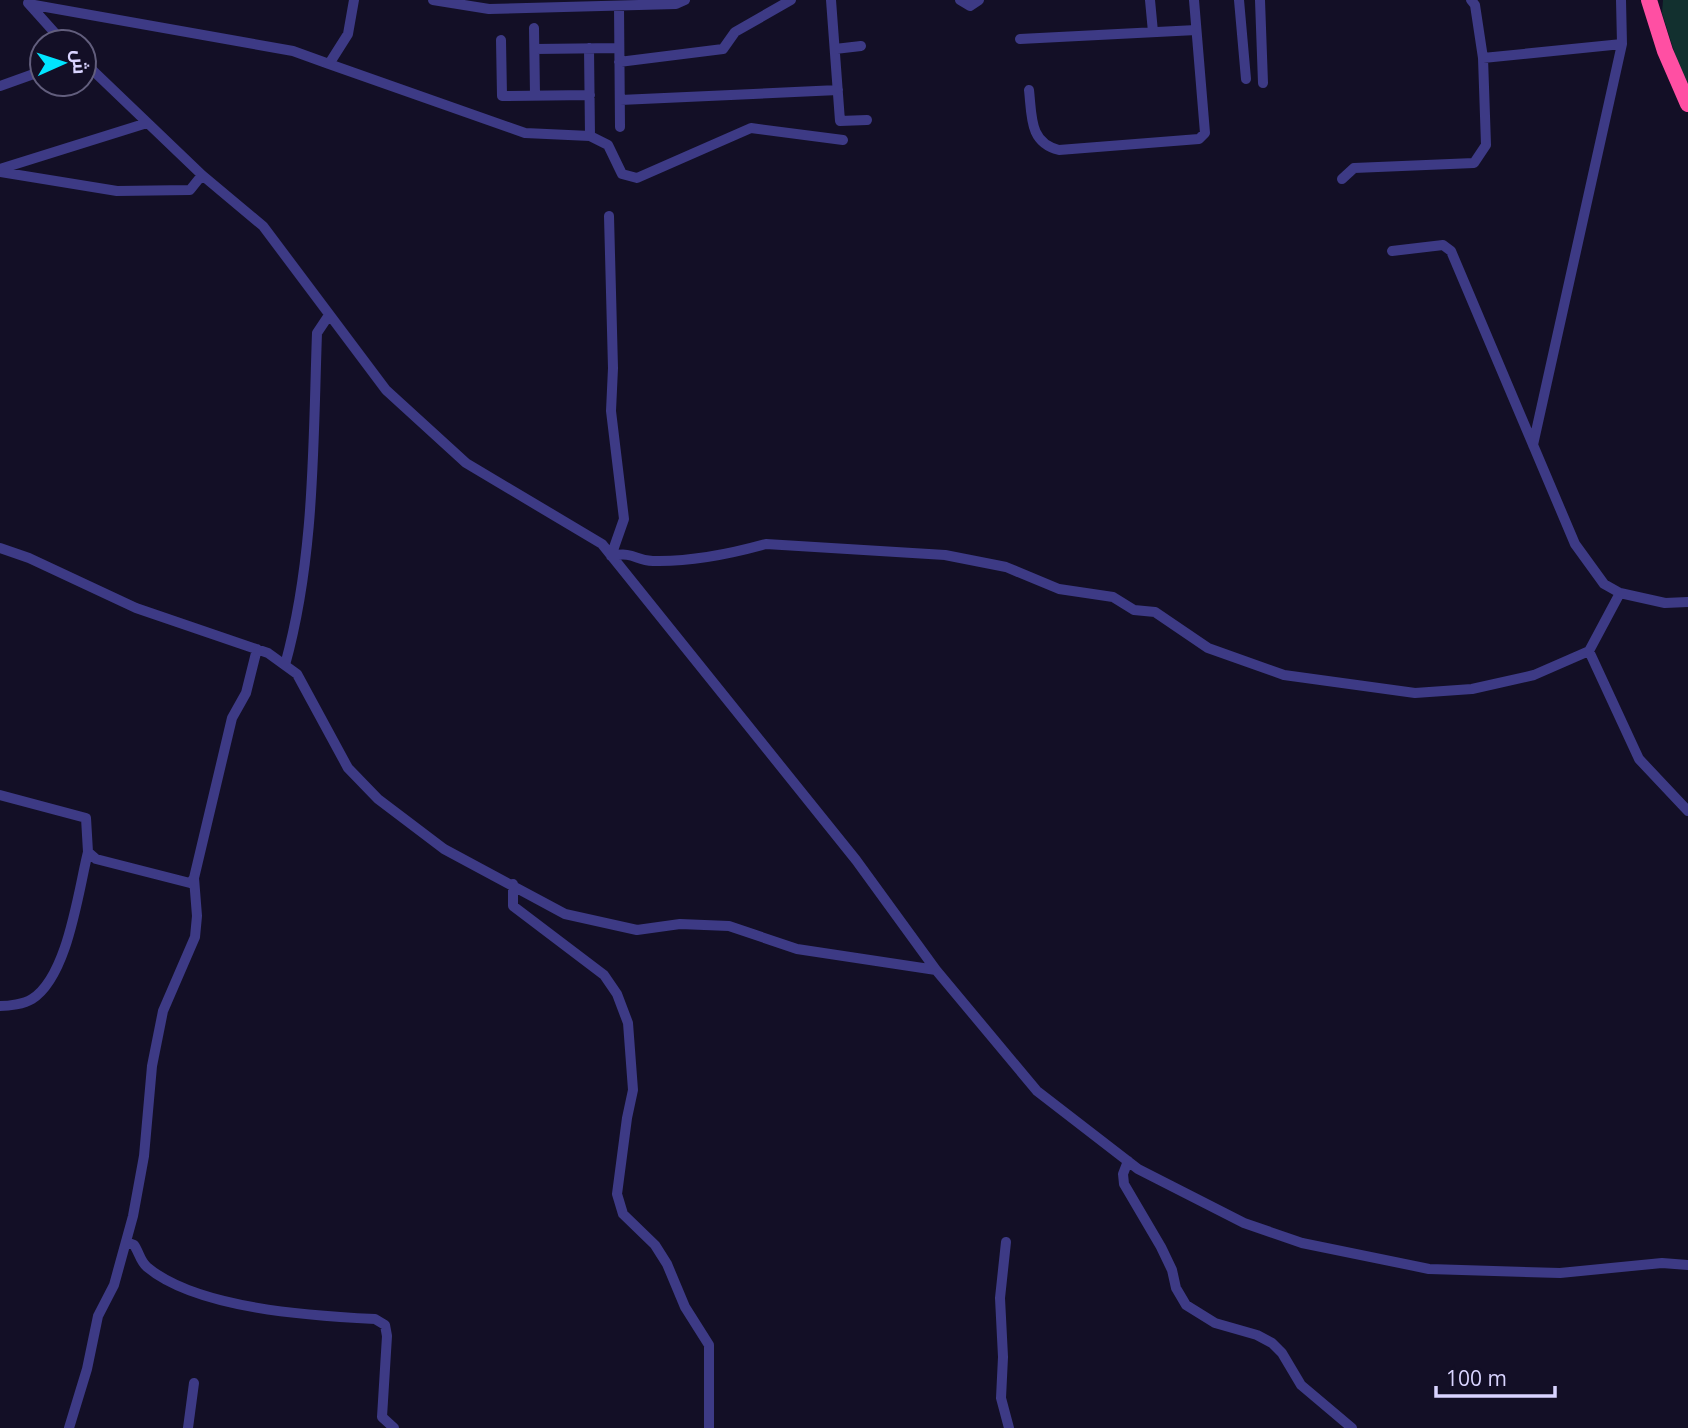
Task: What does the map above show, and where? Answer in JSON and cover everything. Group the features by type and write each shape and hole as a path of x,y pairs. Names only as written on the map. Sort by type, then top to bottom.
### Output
{"highway":[{"path":"1653,5 1688,104"}],"street":[{"path":"329,64 348,34 354,0"},
{"path":"433,0 489,9 676,4 684,0"},
{"path":"619,62 723,49 735,32 791,0"},
{"path":"831,0 840,121 867,120"},
{"path":"960,0 970,6 979,0"},
{"path":"1150,0 1153,32"},
{"path":"1029,90 1037,140 1047,147 1059,149 1199,139 1205,134 1194,0"},
{"path":"1240,0 1246,79"},
{"path":"1260,0 1264,83"},
{"path":"1342,179 1354,168 1474,163 1486,145 1483,58 1475,5 1471,0"},
{"path":"1533,445 1622,44 1620,0"},
{"path":"27,2 293,51 525,133 590,135 608,145 622,173 636,178 751,128 843,140"},
{"path":"27,2 51,28"},
{"path":"619,6 620,127"},
{"path":"534,28 535,95"},
{"path":"1020,39 1196,30"},
{"path":"501,40 502,96 590,95"},
{"path":"1483,58 1622,44"},
{"path":"835,48 861,46"},
{"path":"589,48 590,135"},
{"path":"534,49 619,48"},
{"path":"0,86 28,76"},
{"path":"98,76 202,175 263,226 386,390 466,463 602,544 856,860 936,970 1037,1091 1128,1161 1244,1223 1302,1243 1429,1269 1560,1273 1662,1263 1688,1265"},
{"path":"620,100 838,89"},
{"path":"0,171 147,123"},
{"path":"0,171 117,191 190,190 202,175"},
{"path":"609,216 613,368 611,411 624,519 611,556"},
{"path":"1392,251 1443,245 1451,251 1575,544 1604,584 1620,593 1665,603 1688,602"},
{"path":"285,666 297,622 308,544 317,333 329,316"},
{"path":"611,556 627,552 650,561 664,560 740,551 765,544 945,555 1006,567 1059,589 1113,597 1134,610 1155,612 1208,648 1284,675 1415,693 1472,690 1534,675 1590,651 1620,593"},
{"path":"0,548 29,558 136,608 268,653 297,674 348,768 378,799 444,849 565,914 637,930 680,924 729,926 797,949 936,970"},
{"path":"69,1428 87,1370 98,1316 114,1284 126,1242 145,1156 148,1090 163,1012 195,937 197,915 194,878 232,718 246,693 257,649"},
{"path":"1590,651 1639,758 1688,811"},
{"path":"0,795 86,818 88,852 62,956 46,986 31,1000 0,1006"},
{"path":"88,852 96,859 184,884 194,878"},
{"path":"513,884 513,906 604,975 617,994 628,1023 633,1080 617,1194 622,1214 655,1245 667,1264 685,1307 709,1345 709,1428"},
{"path":"1128,1161 1123,1174 1124,1184 1161,1247 1172,1270 1176,1288 1186,1305 1215,1323 1257,1335 1272,1343 1282,1353 1301,1385 1352,1428"},
{"path":"126,1242 134,1244 141,1262 148,1269 167,1280 211,1297 300,1315 375,1320 385,1325 387,1336 382,1417 394,1428"},
{"path":"1006,1242 1000,1298 1003,1357 1001,1398 1009,1428"},
{"path":"188,1428 194,1383"}],"green space":[{"path":"1663,0 1688,0 1688,95 1662,13"}]}
